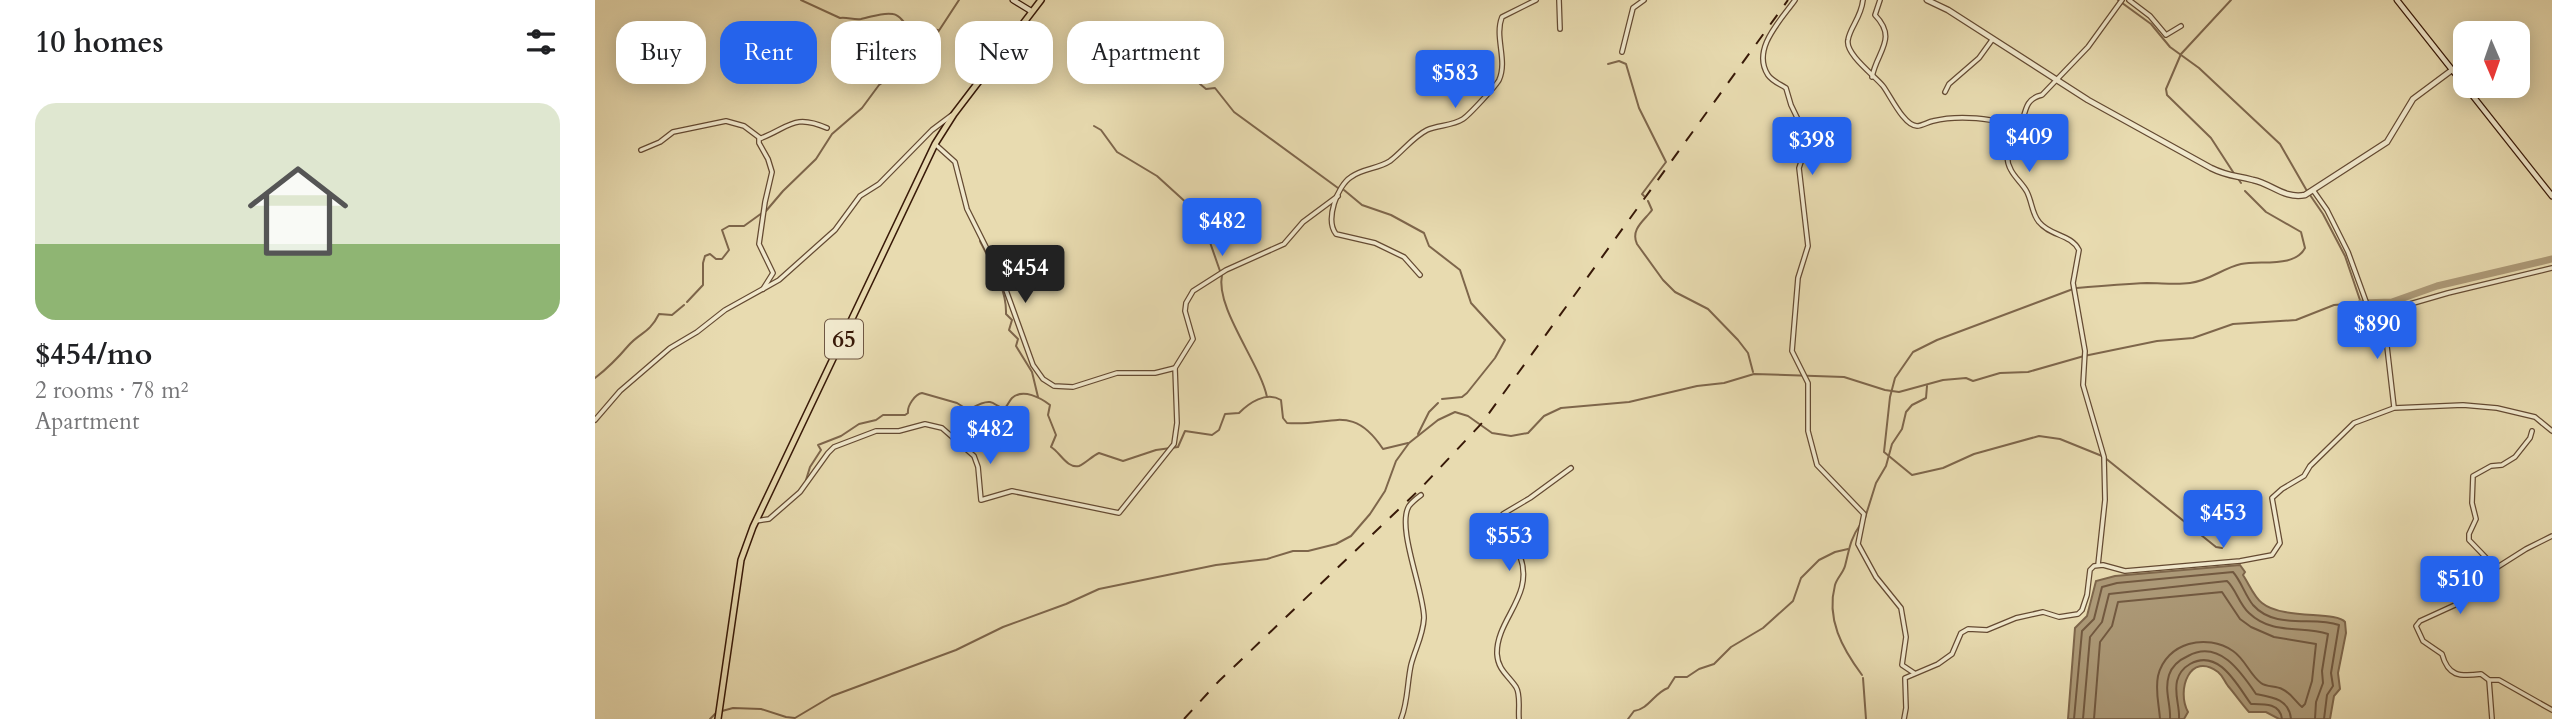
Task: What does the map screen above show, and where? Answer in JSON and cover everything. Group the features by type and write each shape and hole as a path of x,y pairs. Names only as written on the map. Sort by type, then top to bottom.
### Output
{"main road":[{"name":"65","path":"717,719 741,560 756,521 935,144 954,114 1041,0"}],"street":[{"path":"1013,0 1031,11"},
{"path":"1420,275 1404,257 1375,243 1336,234 1331,218 1338,196 1350,177 1386,163 1426,131 1459,122 1467,116 1499,80 1499,32 1502,17 1536,0"},
{"path":"1559,0 1560,29"},
{"path":"1622,52 1633,8 1644,0"},
{"path":"1795,0 1766,43 1763,52 1764,65 1769,76 1786,88 1805,134 1805,150 1799,168 1808,251 1798,278 1792,351 1808,383 1808,431 1816,461 1843,494 1863,511 1858,544 1871,569 1901,608 1906,637 1902,665 1914,673"},
{"path":"1863,0 1860,16 1847,42 1872,77 1883,86 1893,103 1915,126 1937,120 1970,117 2007,124 2015,132"},
{"path":"1872,77 1886,35 1884,24 1875,15 1880,0"},
{"path":"1927,0 1948,10 2088,100 2224,174 2256,180 2276,191 2297,195 2305,195 2387,142 2413,99 2452,70"},
{"path":"2098,565 2105,500 2104,457 2083,385 2085,351 2074,283 2079,250 2074,242 2049,230 2036,219 2027,191 2008,162 2015,132 2027,105 2036,96 2042,95 2088,47 2122,0"},
{"path":"2129,0 2150,16 2166,35 2181,26"},
{"path":"2397,0 2552,196"},
{"path":"1945,92 1949,84 1979,58 1993,40"},
{"path":"595,420 620,391 670,348 697,332 725,310 775,283 829,236 860,196 879,184 932,130 954,114"},
{"path":"760,138 797,121 806,120 827,128"},
{"path":"641,150 660,142 673,132 726,121 744,126 760,138"},
{"path":"760,138 759,143 768,159 772,178 765,202 759,244 773,273 762,291"},
{"path":"935,144 955,162 967,209 1002,279 1034,365 1043,379 1054,386 1073,387 1117,373 1155,373 1175,368"},
{"path":"2313,190 2327,210 2348,252 2368,307 2383,312 2552,268"},
{"path":"756,521 769,519 800,492 835,447 876,431 899,431 925,424 942,428 974,456 978,467 981,500 1012,491 1119,513 1174,444 1177,423 1175,368 1193,339 1185,311 1187,300 1193,291 1226,270 1284,244 1303,222 1338,196"},
{"path":"2383,312 2394,408"},
{"path":"1904,719 1904,682 1914,673 1938,664 1952,654 1961,633 1968,629 1987,630 2016,618 2043,612 2059,617 2078,614 2086,599 2090,570 2098,565 2125,571 2240,561 2272,555 2280,543 2272,498 2304,476 2310,466 2354,423 2394,408 2477,405 2530,415 2552,431"},
{"path":"2496,568 2469,540 2476,519 2472,503 2473,476 2515,457 2530,438 2532,431"},
{"path":"1519,719 1516,687 1502,672 1497,653 1501,632 1521,594 1522,584 1520,556 1505,540 1501,519 1503,514 1571,468"},
{"path":"1401,719 1411,665 1420,644 1423,624 1420,589 1407,546 1406,514 1410,505 1421,495"},
{"path":"2552,536 2496,568 2461,601 2420,621 2416,626 2423,640 2442,654 2445,667 2449,670 2464,677 2480,674 2489,680 2499,680 2552,710"},
{"path":"2489,680 2492,719"}],"water":[{"path":"2240,565 2257,597 2271,608 2295,614 2331,617 2345,622 2346,633 2338,673 2340,689 2334,696 2330,719 2279,719 2266,712 2249,712 2220,674 2200,666 2188,676 2185,684 2188,712 2184,719 2068,719 2075,628 2087,616 2096,581 2115,576"}],"waterway":[{"path":"801,0 840,18 858,19 893,14 903,21"},
{"path":"766,211 816,159 832,134 862,108 879,85 923,55 959,0"},
{"path":"2118,0 2151,24 2170,47 2199,68 2280,144 2307,191"},
{"path":"2231,0 2181,54 2166,89 2167,95 2211,138 2235,175"},
{"path":"1608,64 1619,61 1626,64 1639,108 1666,162 1642,194 1644,196"},
{"path":"1200,84 1206,89 1215,88 1234,112 1338,188"},
{"path":"1094,126 1101,130 1117,152 1157,176 1190,206 1205,228 1220,271"},
{"path":"1344,190 1362,205 1391,215 1424,233 1429,246 1460,270 1471,303 1505,340 1495,358 1467,393 1462,397 1442,399"},
{"path":"2077,288 2190,283 2241,264 2285,261 2300,254 2305,248 2301,232 2266,212 2245,191"},
{"path":"722,711 733,708 761,709 795,718 832,696 956,650 1003,627 1099,589 1336,544 1351,536 1370,514 1385,491 1396,461 1409,443 1438,420 1455,412 1468,416 1492,433 1511,436 1528,433 1544,416 1561,408 1629,402 1697,386 1724,383 1754,374 1844,377 1899,392 1943,380 1966,378 1973,381 2000,373 2028,372 2084,356 2157,341 2193,338 2233,324 2296,320 2334,305 2361,303 2345,256 2310,195"},
{"path":"1648,201 1652,210 1637,229 1637,244 1675,292 1708,309 1738,340 1748,353 1753,372"},
{"path":"687,302 703,285 705,256 710,254 716,259 722,259 729,250 722,230 729,226 744,226 762,213"},
{"path":"980,241 1001,286 1006,314 1012,320 1009,330 1018,339 1016,346 1032,372 1038,397"},
{"path":"2361,303 2392,302 2437,286 2552,259"},
{"path":"1222,275 1225,303 1267,397"},
{"path":"2073,289 1937,340 1913,352 1895,378 1890,397 1884,452 1912,475 1943,468 1974,454 2039,436 2060,439 2102,456"},
{"path":"595,378 648,329 659,314 672,315 684,305"},
{"path":"1865,518 1892,444 1902,429 1906,412 1912,405 1926,398 1927,386"},
{"path":"806,480 810,467 821,450 818,445 883,415 905,415 912,401 922,393 957,403 968,410 987,402 1005,408 1012,398 1021,394 1037,397 1050,405 1048,415 1056,435 1051,447 1067,463 1075,466 1082,465 1099,453 1123,461 1156,450 1178,447 1185,431 1212,435 1219,430 1225,414 1239,413 1253,402 1270,397 1281,400 1283,418 1287,423 1351,421 1372,435 1383,449 1408,443"},
{"path":"1418,434 1429,412 1438,403"},
{"path":"2104,457 2216,547 2222,548"},
{"path":"1860,525 1852,540 1844,569 1835,585 1833,610 1842,644 1862,675"},
{"path":"1628,719 1634,711 1644,707 1668,688 1675,677 1687,677 1714,664 1731,647 1763,628 1793,601 1801,578 1819,560 1848,549"},
{"path":"1863,678 1866,719"},
{"path":"710,719 716,713"}],"railway":[{"path":"1184,719 1219,681 1420,489 1482,423 1788,0"}]}
